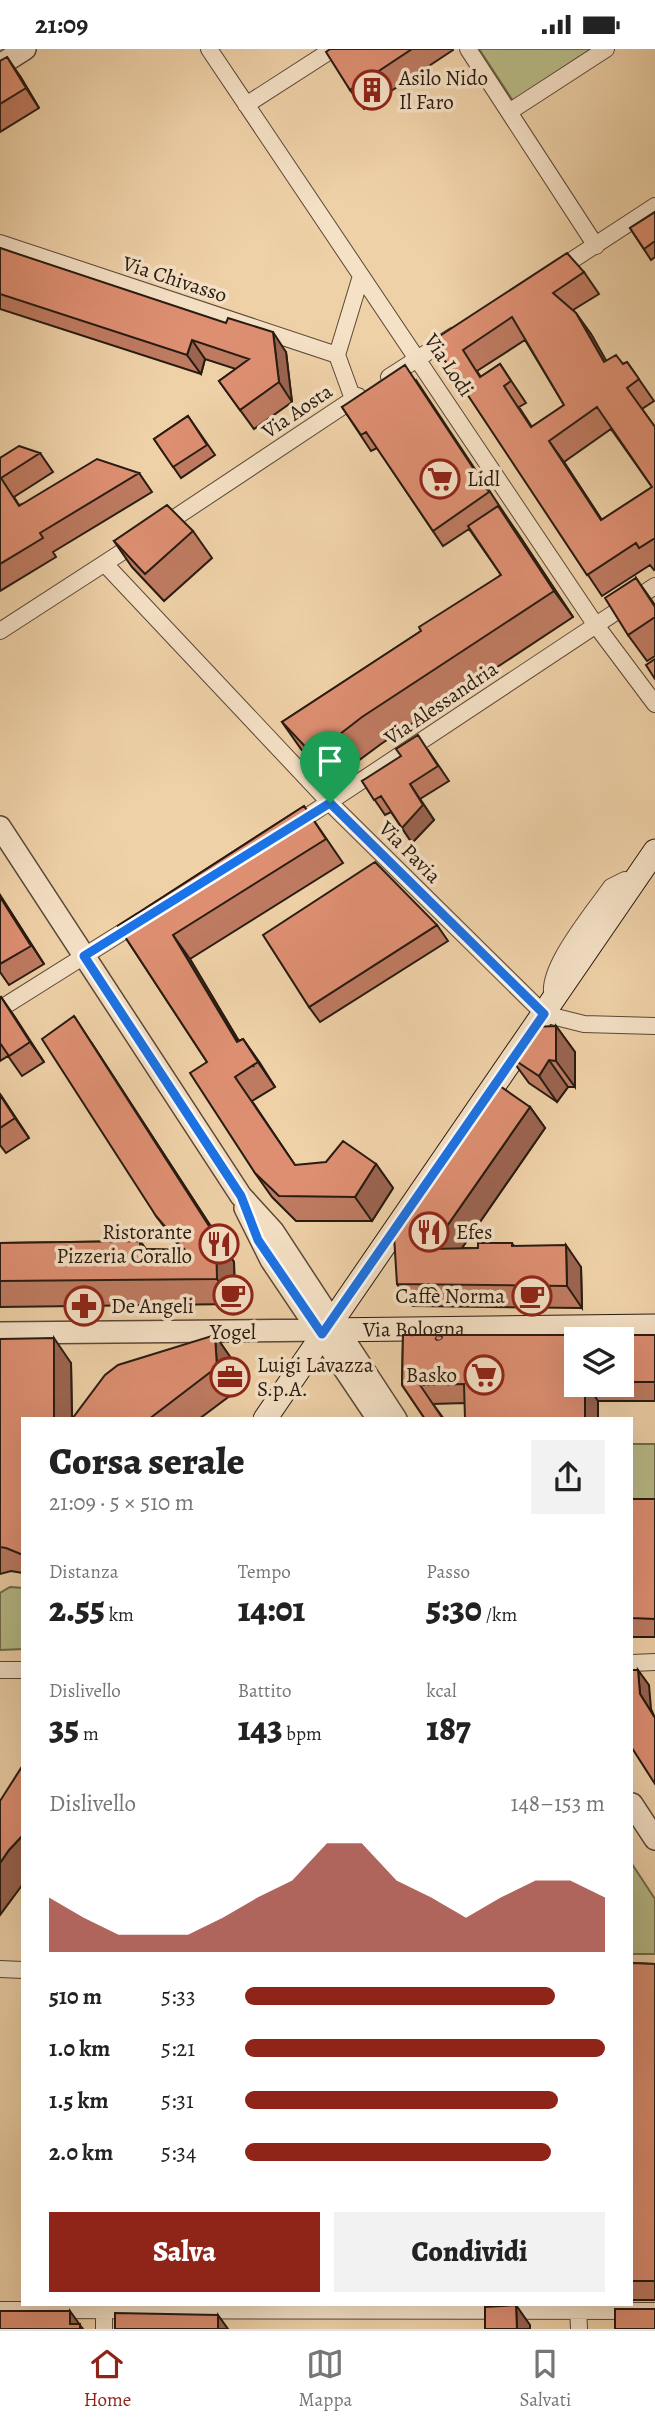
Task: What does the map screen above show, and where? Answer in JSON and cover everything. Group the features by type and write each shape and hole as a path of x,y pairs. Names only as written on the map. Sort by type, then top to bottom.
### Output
{"main road":[{"path":"266,1417 655,851"},
{"name":"Via Bologna","path":"327,1329 655,1326"}],"street":[{"path":"0,65 25,49"},
{"name":"Via Lodi","path":"209,49 419,358 595,624 655,704"},
{"path":"246,105 333,49"},
{"path":"468,49 596,246"},
{"path":"509,112 606,49"},
{"path":"537,283 655,206"},
{"name":"Via Chivasso","path":"0,243 337,355"},
{"path":"353,399 337,355 361,276"},
{"name":"Via Aosta","path":"0,631 466,328"},
{"name":"Via Pavia","path":"105,564 330,803 549,1006"},
{"name":"Via Alessandria","path":"273,838 330,803 655,586"},
{"path":"0,827 241,1196 273,1231 377,1417"},
{"path":"0,1009 159,909"},
{"path":"549,1006 584,1024 655,1026"},
{"path":"327,1329 394,1417"},
{"name":"Via Bologna","path":"0,1333 327,1329"},
{"name":"Via Bologna","path":"0,1348 28,1346 46,1333"},
{"path":"633,1663 655,1662"},
{"path":"0,1670 21,1670"},
{"path":"633,1806 655,1839"},
{"path":"0,1969 21,1969"},
{"path":"104,2307 104,2329"},
{"path":"0,2310 104,2307 579,2308 655,2311"},
{"path":"579,2308 579,2329"}],"green space":[{"path":"479,49 592,49 513,101"},
{"path":"633,1444 655,1444 655,1518 633,1518"},
{"path":"10,1587 21,1588 21,1649 0,1650 0,1593"},
{"path":"633,1866 655,1899 655,1954 633,1954"}],"building":[{"path":"330,49 412,49 350,90 326,52"},
{"path":"7,57 26,88 0,104 0,61"},
{"path":"655,212 655,241 644,249 630,228"},
{"path":"0,248 226,323 228,318 273,332 279,382 240,410 219,381 249,359 192,340 187,355 0,294"},
{"path":"567,253 584,272 553,293 576,313 604,362 616,355 623,364 627,362 639,379 627,388 655,427 655,538 639,548 636,543 587,575 432,341","holes":["512,317 564,405 531,427 504,386 511,381 500,364 480,377 463,350","597,407 652,487 601,520 549,441"]},
{"name":"Lidl","path":"405,365 489,492 433,531 366,432 361,435 342,407"},
{"path":"188,416 207,445 173,467 154,439"},
{"path":"19,446 40,453 1,478 19,506 97,459 139,473 40,533 43,538 0,564 0,458"},
{"path":"167,505 193,531 145,574 114,541"},
{"path":"498,506 554,591 362,717 313,755 282,722 421,631 419,627 501,575 468,526"},
{"path":"636,578 655,607 655,617 628,635 605,598"},
{"path":"655,659 655,679 646,665"},
{"path":"418,735 438,766 410,784 423,805 402,828 381,796 374,800 362,781 401,756 396,749"},
{"path":"304,806 326,839 173,935 237,1042 243,1039 258,1062 235,1077 295,1165 326,1162 343,1141 376,1164 355,1197 279,1196 255,1173 190,1073 207,1062 118,926"},
{"path":"375,862 437,925 309,1007 263,935"},
{"path":"0,897 31,946 0,964"},
{"path":"1,997 30,1042 9,1056 0,1043"},
{"path":"74,1016 216,1237 217,1279 0,1281 0,1243 140,1241 140,1249 185,1250 156,1216 42,1039"},
{"path":"556,1026 556,1061 549,1060 539,1076 510,1057 531,1027"},
{"path":"497,1084 530,1107 431,1249 478,1248 478,1243 512,1243 512,1246 566,1245 567,1286 397,1284 394,1236"},
{"path":"0,1095 15,1118 0,1128"},
{"path":"215,1335 217,1367 152,1417 74,1417 105,1375 118,1365"},
{"path":"403,1335 564,1335 564,1397 585,1397 585,1417 465,1417 464,1384 420,1385 442,1417 424,1417 402,1385"},
{"path":"634,1335 655,1335 655,1382 634,1382"},
{"path":"54,1338 54,1417 21,1417 21,1554 0,1547 0,1339"},
{"path":"633,1499 655,1499 655,1619 633,1618"},
{"path":"633,1670 638,1670 640,1694 655,1718 655,1784 633,1750"},
{"path":"21,1768 21,1837 0,1863 0,1801"},
{"path":"633,1963 655,1964 655,2281 633,2281"},
{"path":"516,2306 517,2329 485,2329 485,2307"},
{"path":"615,2309 655,2309 655,2329 615,2329"},
{"path":"0,2311 70,2311 70,2324 80,2324 80,2329 0,2329"},
{"path":"115,2313 218,2315 218,2329 115,2329"}],"place":[{"name":"Asilo Nido Il Faro","path":"372,90"},
{"name":"Lidl","path":"440,479"},
{"name":"Efes","path":"429,1232"},
{"name":"Ristorante Pizzeria Corallo","path":"219,1244"},
{"name":"Yogel","path":"233,1295"},
{"name":"Caffè Norma","path":"532,1296"},
{"name":"De Angeli","path":"84,1306"},
{"name":"Basko","path":"484,1375"},
{"name":"Luigi Lavazza S.p.A.","path":"230,1377"}],"route":[{"path":"330,803 544,1014 322,1334 258,1240 241,1196 84,956 330,803"}]}
